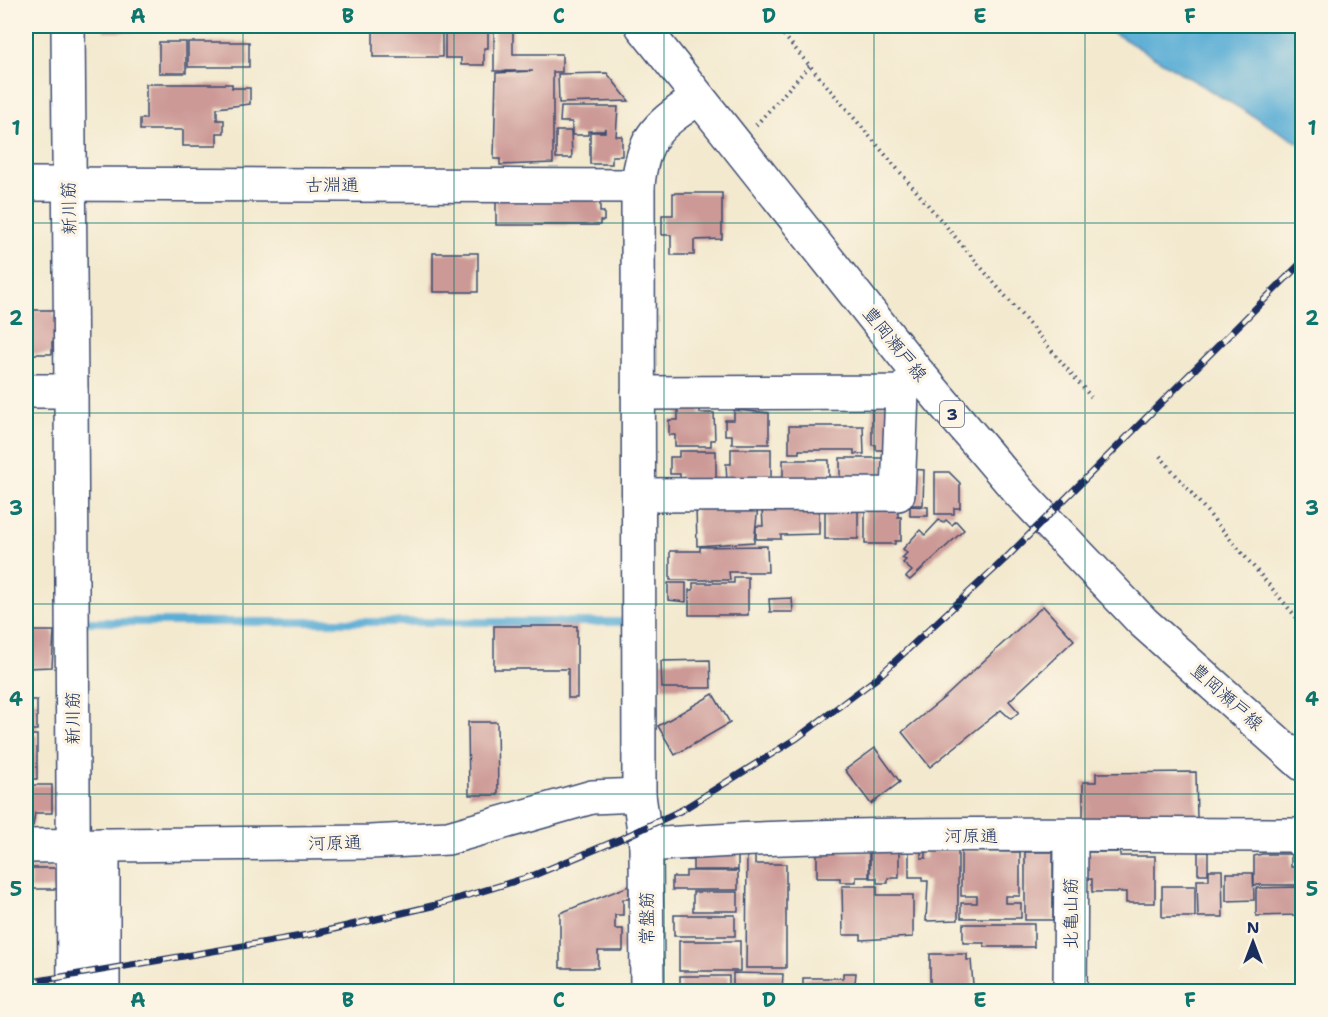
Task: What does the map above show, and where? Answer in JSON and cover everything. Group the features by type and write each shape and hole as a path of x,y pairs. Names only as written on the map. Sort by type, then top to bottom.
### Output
{"street":[{"name":"新川筋","path":"68,26 71,392 88,845 103,992"},
{"name":"豊岡瀬戸線","path":"642,26 699,98 910,383 1020,493 1143,622 1302,764"},
{"name":"常盤筋","path":"647,992 646,845 639,795 638,186 643,154 653,134 668,118 699,98"},
{"name":"古淵通","path":"26,184 638,186"},
{"path":"638,393 910,383 898,494 640,495"},
{"path":"26,392 71,392"},
{"name":"河原通","path":"26,846 370,842 448,838 592,797 639,795"},
{"name":"河原通","path":"646,845 765,837 1071,835 1299,838"},
{"name":"北亀山筋","path":"1070,992 1071,835"},
{"name":"新川筋","path":"74,992 88,845"}],"path":[{"path":"776,26 1091,397"},
{"path":"751,131 810,65"},
{"path":"1160,456 1302,624"}],"water":[{"path":"1102,26 1302,26 1302,145"}],"building":[{"path":"104,26 135,26 135,32 104,32"},
{"path":"373,26 442,26 442,57 373,57"},
{"path":"445,26 488,26 488,48 484,48 484,65 461,65 461,58 445,58"},
{"path":"494,26 513,26 513,54 562,54 562,72 553,72 553,163 500,165 500,159 494,159 496,73 533,71 494,71"},
{"path":"159,42 186,42 186,73 159,73"},
{"path":"188,42 249,42 249,67 188,67"},
{"path":"607,73 629,101 559,103 558,74"},
{"path":"146,84 232,84 232,88 250,88 250,104 217,108 217,120 224,120 224,133 217,133 217,146 183,146 183,130 140,130 140,119 146,119"},
{"path":"561,107 618,107 616,136 622,136 622,156 612,156 612,164 590,164 590,132 605,132 605,128 604,131 588,131 588,135 572,135 572,122 560,122"},
{"path":"556,131 571,131 572,158 556,158"},
{"path":"673,193 722,193 722,239 694,240 694,255 671,255 671,235 662,235 662,215 673,215"},
{"path":"600,195 600,212 604,212 604,221 600,221 600,225 496,225 496,196"},
{"path":"433,253 478,253 478,292 433,292"},
{"path":"26,310 54,310 54,316 60,316 59,342 52,342 52,354 26,354"},
{"path":"678,404 700,404 700,413 714,413 715,440 711,440 711,446 675,446 675,435 669,435 669,420 678,420"},
{"path":"872,404 893,404 894,450 876,450 876,445 872,445"},
{"path":"734,410 769,413 769,444 732,444 732,435 725,435 725,420 734,420"},
{"path":"789,426 863,426 864,454 854,454 854,450 799,450 799,453 789,453"},
{"path":"731,449 771,449 771,482 727,482 726,464 731,464"},
{"path":"679,451 716,451 716,482 680,488 680,474 670,474 670,457 679,457"},
{"path":"840,458 888,458 889,486 840,482"},
{"path":"783,460 829,460 829,489 783,483"},
{"path":"909,469 924,470 923,505 908,505"},
{"path":"935,472 949,472 960,483 960,508 954,508 954,514 935,514"},
{"path":"910,506 928,507 928,516 910,516"},
{"path":"696,507 758,507 754,542 697,546"},
{"path":"762,507 819,507 819,534 781,535 781,539 756,539 756,526 763,526"},
{"path":"865,507 898,507 898,517 901,517 901,541 895,541 895,544 865,544"},
{"path":"825,509 858,509 858,539 825,539"},
{"path":"939,520 943,523 946,520 952,525 956,521 964,530 910,580 906,577 912,571 903,563 906,560 902,558 907,553 903,549 920,530 925,535"},
{"path":"767,546 768,572 729,572 730,580 670,580 670,551 700,551 700,547"},
{"path":"734,577 748,577 748,615 689,615 689,590 693,590 693,583 734,583"},
{"path":"668,583 686,583 686,602 668,600"},
{"path":"792,598 793,612 770,612 769,599"},
{"path":"1043,606 1074,640 1009,701 1019,712 1011,719 1001,710 930,767 902,732 945,697"},
{"path":"494,626 577,626 577,698 568,698 568,669 494,669"},
{"path":"26,631 54,631 52,667 26,668"},
{"path":"710,660 711,688 662,688 661,661"},
{"path":"713,694 730,723 675,755 658,726"},
{"path":"26,700 37,700 37,730 26,730"},
{"path":"468,722 497,722 498,795 469,795"},
{"path":"26,735 37,735 37,779 26,779"},
{"path":"875,748 900,782 871,804 845,770"},
{"path":"1196,772 1197,819 1083,819 1083,782 1096,782 1096,773"},
{"path":"26,785 52,785 52,813 35,813 33,826 26,826"},
{"path":"687,851 738,851 738,870 693,870 693,860 687,860"},
{"path":"870,851 899,851 899,878 888,878 888,883 877,883 877,878 870,878"},
{"path":"909,851 921,851 921,858 926,858 926,851 958,851 958,920 926,921 928,881 922,881 922,877 909,877"},
{"path":"961,851 1020,852 1020,896 1005,896 1005,903 1021,903 1021,918 961,918 961,903 977,903 977,896 961,896"},
{"path":"817,852 869,852 869,877 856,877 856,882 840,882 840,878 817,878"},
{"path":"1025,852 1053,852 1053,920 1025,920"},
{"path":"1086,852 1120,852 1120,856 1155,856 1155,903 1126,903 1126,892 1092,892 1092,879 1086,879"},
{"path":"1198,852 1208,852 1208,874 1198,874"},
{"path":"1291,854 1291,867 1302,867 1302,885 1254,885 1254,856"},
{"path":"747,856 755,856 755,864 786,864 786,968 746,968"},
{"path":"30,868 66,868 66,889 30,889"},
{"path":"1209,870 1222,870 1223,917 1198,917 1197,880 1209,880"},
{"path":"686,871 738,871 738,890 672,890 672,877 686,877"},
{"path":"1226,873 1253,873 1254,900 1226,901"},
{"path":"629,886 629,899 623,899 623,915 615,915 615,929 623,929 623,951 598,951 598,968 560,968 560,913"},
{"path":"842,886 877,886 877,895 913,895 913,937 861,940 861,935 843,935"},
{"path":"1162,886 1195,886 1195,917 1162,917"},
{"path":"1302,887 1299,915 1256,916 1256,888"},
{"path":"693,892 738,892 738,911 693,911"},
{"path":"674,915 735,915 735,936 674,936"},
{"path":"963,924 1034,924 1034,947 984,947 984,943 963,943"},
{"path":"679,941 740,941 740,971 679,971"},
{"path":"930,954 967,954 967,960 971,960 973,985 967,985 967,989 930,989"},
{"path":"733,973 783,974 782,992 733,992"},
{"path":"843,973 856,973 854,992 803,992 803,978 843,978"},
{"path":"680,976 729,976 729,992 680,992"},
{"path":"878,986 894,986 894,992 878,992"},
{"path":"899,988 920,988 920,992 899,992"}],"waterway":[{"path":"86,622 622,622"}],"railway":[{"path":"26,983 313,934 436,905 532,876 682,810 797,738 877,678 1005,559 1302,262"}]}
